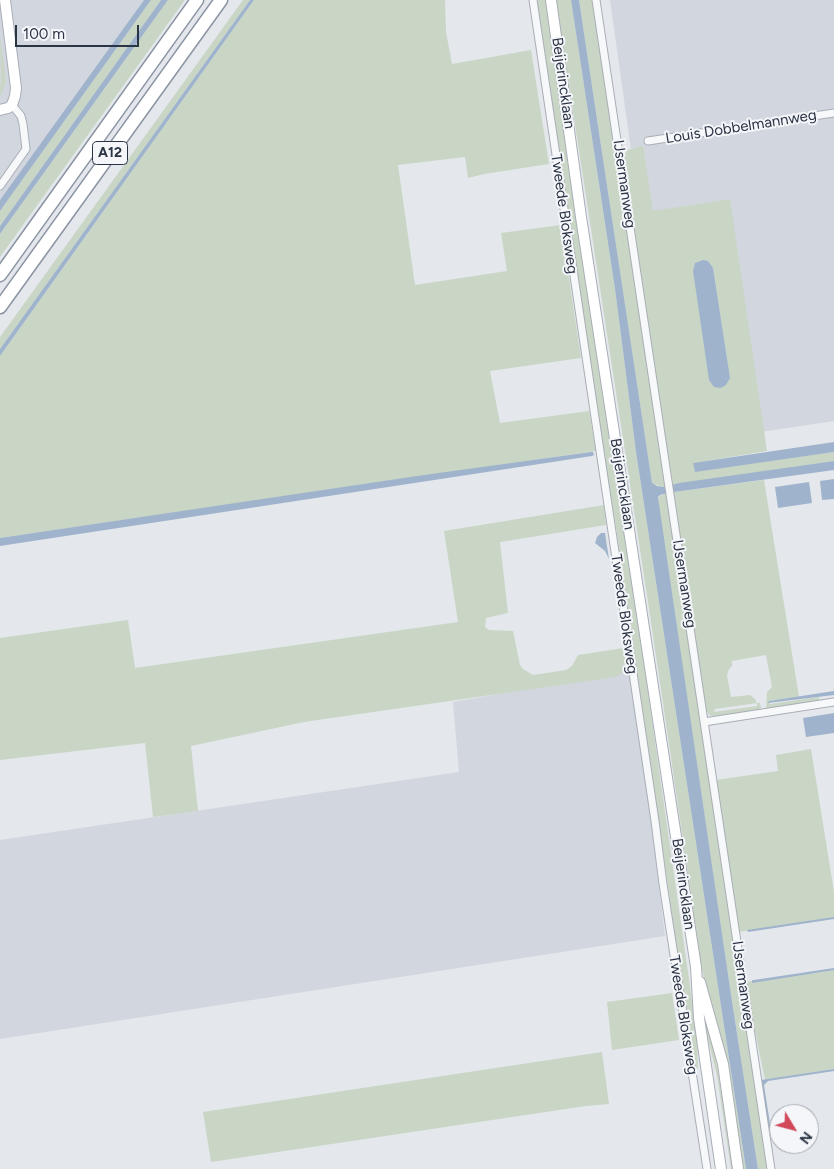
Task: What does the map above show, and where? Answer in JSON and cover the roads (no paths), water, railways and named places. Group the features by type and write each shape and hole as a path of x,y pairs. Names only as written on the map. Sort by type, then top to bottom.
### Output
{"highway":[{"name":"A12","path":"0,275 198,0"},
{"name":"A12","path":"0,307 221,0"}],"main road":[{"path":"0,110 12,105 16,96 4,0"},
{"name":"Beijerincklaan","path":"551,0 581,218 696,967 699,1018 721,1169"},
{"name":"Beijerincklaan","path":"696,967 723,1064 738,1169"}],"street":[{"name":"Tweede Bloksweg","path":"533,0 663,884 707,1169"},
{"name":"IJsermanweg","path":"596,0 771,1169"},
{"path":"0,186 26,149 21,116 12,105"},
{"name":"Louis Dobbelmannweg","path":"648,141 834,113"},
{"path":"704,722 834,702"}],"water":[{"path":"144,0 151,0 0,211 0,200"},
{"path":"161,0 168,0 0,234 0,226"},
{"path":"250,0 254,0 0,356 0,349"},
{"path":"571,0 579,0 652,483 665,487 679,483 834,461 834,470 674,492 658,497 758,1169 746,1169 636,452 615,289"},
{"path":"703,260 708,261 713,268 730,378 726,385 721,388 714,387 709,380 693,271 695,263"},
{"path":"834,442 834,452 695,472 693,463"},
{"path":"593,452 594,455 592,456 0,546 0,538"},
{"path":"834,479 834,499 822,500 820,481"},
{"path":"809,482 812,503 778,508 775,487"},
{"path":"601,533 605,533 609,559 605,551 595,543"},
{"path":"834,691 834,695 768,703 769,701"},
{"path":"834,713 834,733 806,737 803,718"},
{"path":"834,917 834,919 748,932 747,930"},
{"path":"834,968 834,970 752,983 752,980"},
{"path":"834,1069 834,1071 768,1081 764,1085 769,1130 761,1080"}]}
